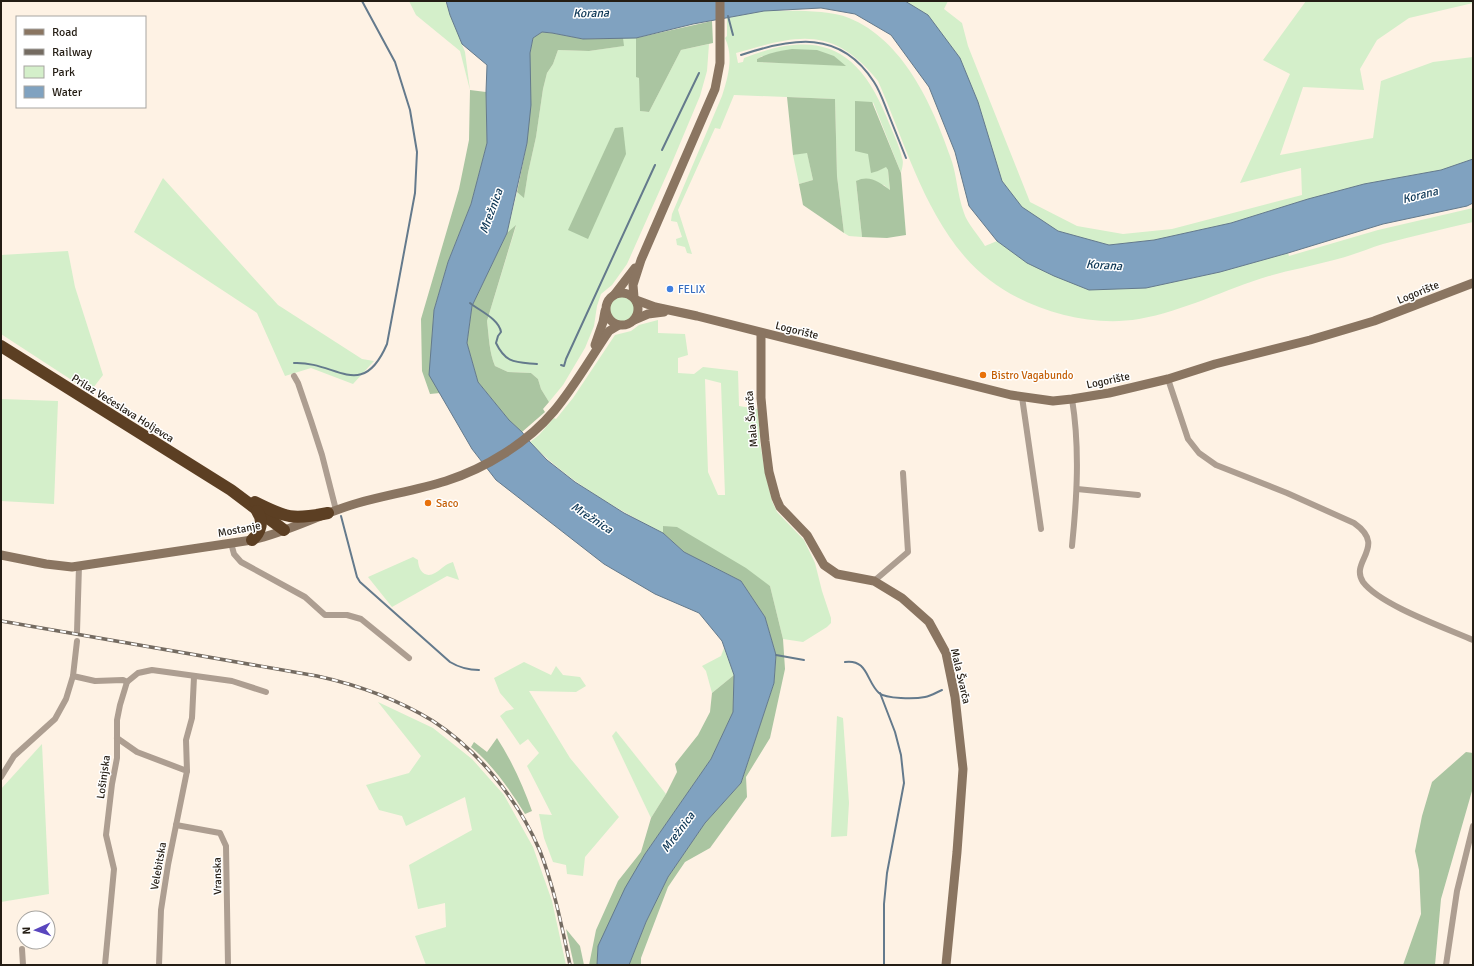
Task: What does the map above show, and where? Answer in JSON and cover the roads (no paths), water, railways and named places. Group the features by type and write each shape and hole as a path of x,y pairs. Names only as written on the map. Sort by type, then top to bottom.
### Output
{"highway":[{"name":"Prilaz Većeslava Holjevca","path":"1,346 231,490 281,515 304,517 332,512"},
{"name":"Prilaz Većeslava Holjevca","path":"231,490 284,530"},
{"path":"252,540 259,532 261,525 257,511"},
{"path":"281,515 284,520 284,530"}],"main road":[{"path":"605,309 608,318 619,325 625,325 634,320 638,311 633,285 641,260 714,89 720,70 720,1"},
{"path":"591,358 603,322 608,300 641,260"},
{"name":"Logorište","path":"635,299 671,311 697,316 1022,397 1053,401 1109,393 1168,379 1215,364 1310,340 1374,321 1473,283"},
{"path":"614,294 625,292 635,299"},
{"name":"Logorište","path":"634,320 648,314 671,311"},
{"path":"591,358 609,331 619,325"},
{"name":"Mala Švarča","path":"761,333 761,398 769,472 776,498 786,514 807,535 824,565 837,574 874,581 902,598 929,622 946,652 955,697 963,769 946,965"},
{"name":"Mostanje","path":"1,555 60,566 79,566 252,540 358,503 444,482 474,470 521,442 553,413 571,390 591,358"}],"street":[{"path":"294,376 298,383 325,466 332,512"},
{"path":"1168,379 1188,439 1199,453 1216,465 1287,493 1362,528 1367,535 1369,542 1367,552 1360,569 1363,582 1377,595 1410,613 1473,640"},
{"path":"1022,397 1040,529"},
{"path":"1072,399 1077,446 1077,489 1072,546"},
{"path":"874,581 908,552 903,473"},
{"path":"1077,489 1138,495"},
{"path":"231,543 234,554 241,562 305,597 326,615 347,615 361,619 409,658"},
{"path":"77,632 79,566"},
{"path":"1,777 14,756 55,719 66,699 73,676 76,641"},
{"path":"73,676 95,681 123,680 128,682 138,673 152,670 232,682 266,692"},
{"name":"Velebitska","path":"159,965 161,910 168,865 187,771 186,740 192,718 194,677"},
{"name":"Lošinjska","path":"105,965 114,869 106,835 112,784 117,758 120,705 128,682"},
{"path":"117,738 137,752 187,771"},
{"name":"Vranska","path":"176,825 220,833 226,846 228,965"},
{"path":"1446,965 1457,890 1473,826"},
{"path":"22,950 22,965"}],"water":[{"path":"446,1 905,1 928,15 960,58 978,102 1002,181 1022,207 1058,231 1109,245 1154,240 1231,223 1308,199 1364,184 1441,170 1473,159 1473,203 1467,206 1383,224 1220,272 1146,288 1089,290 1027,263 997,241 969,206 955,152 929,87 891,35 855,14 821,8 764,11 693,24 636,38 583,39 542,32 533,38 530,53 531,105 527,143 507,233 472,306 467,343 478,382 509,420 547,460 575,482 624,513 663,533 684,552 741,581 765,617 776,655 774,683 741,783 705,823 668,877 646,922 629,965 597,965 598,946 625,888 645,854 711,759 733,712 734,675 722,641 699,613 655,594 604,564 496,480 472,449 429,375 434,310 448,262 471,204 487,143 487,65 462,44"}],"waterway":[{"path":"294,363 309,364 347,374 358,375 368,371 378,361 387,344 415,193 417,152 410,110 395,62 362,1"},
{"path":"728,16 733,35"},
{"path":"741,55 760,49 797,42 814,42 830,46 846,53 861,65 874,82 882,97 906,158"},
{"path":"662,150 699,73"},
{"path":"561,365 564,366 655,165"},
{"path":"470,303 493,319 500,327 501,332 496,343 504,355 512,361 537,364"},
{"path":"341,516 357,577 360,582 450,662 457,666 471,670 479,670"},
{"path":"776,655 804,660"},
{"path":"845,662 853,662 862,667 875,688 883,695 901,698 920,698 942,690"},
{"path":"880,693 895,732 901,755 904,783 887,873 884,904 884,965"}],"railway":[{"path":"1,621 317,676 362,688 391,699 433,721 450,733 481,762 496,778 521,814 540,851 557,907 570,965"}],"place":[{"name":"FELIX","path":"670,289"},
{"name":"Bistro Vagabundo","path":"983,375"},
{"name":"Saco","path":"428,503"}],"water label":[{"name":"Korana","path":"591,13"},
{"name":"Korana","path":"1420,195"},
{"name":"Mrežnica","path":"491,211"},
{"name":"Korana","path":"1104,265"},
{"name":"Mrežnica","path":"592,518"},
{"name":"Mrežnica","path":"678,832"}]}
